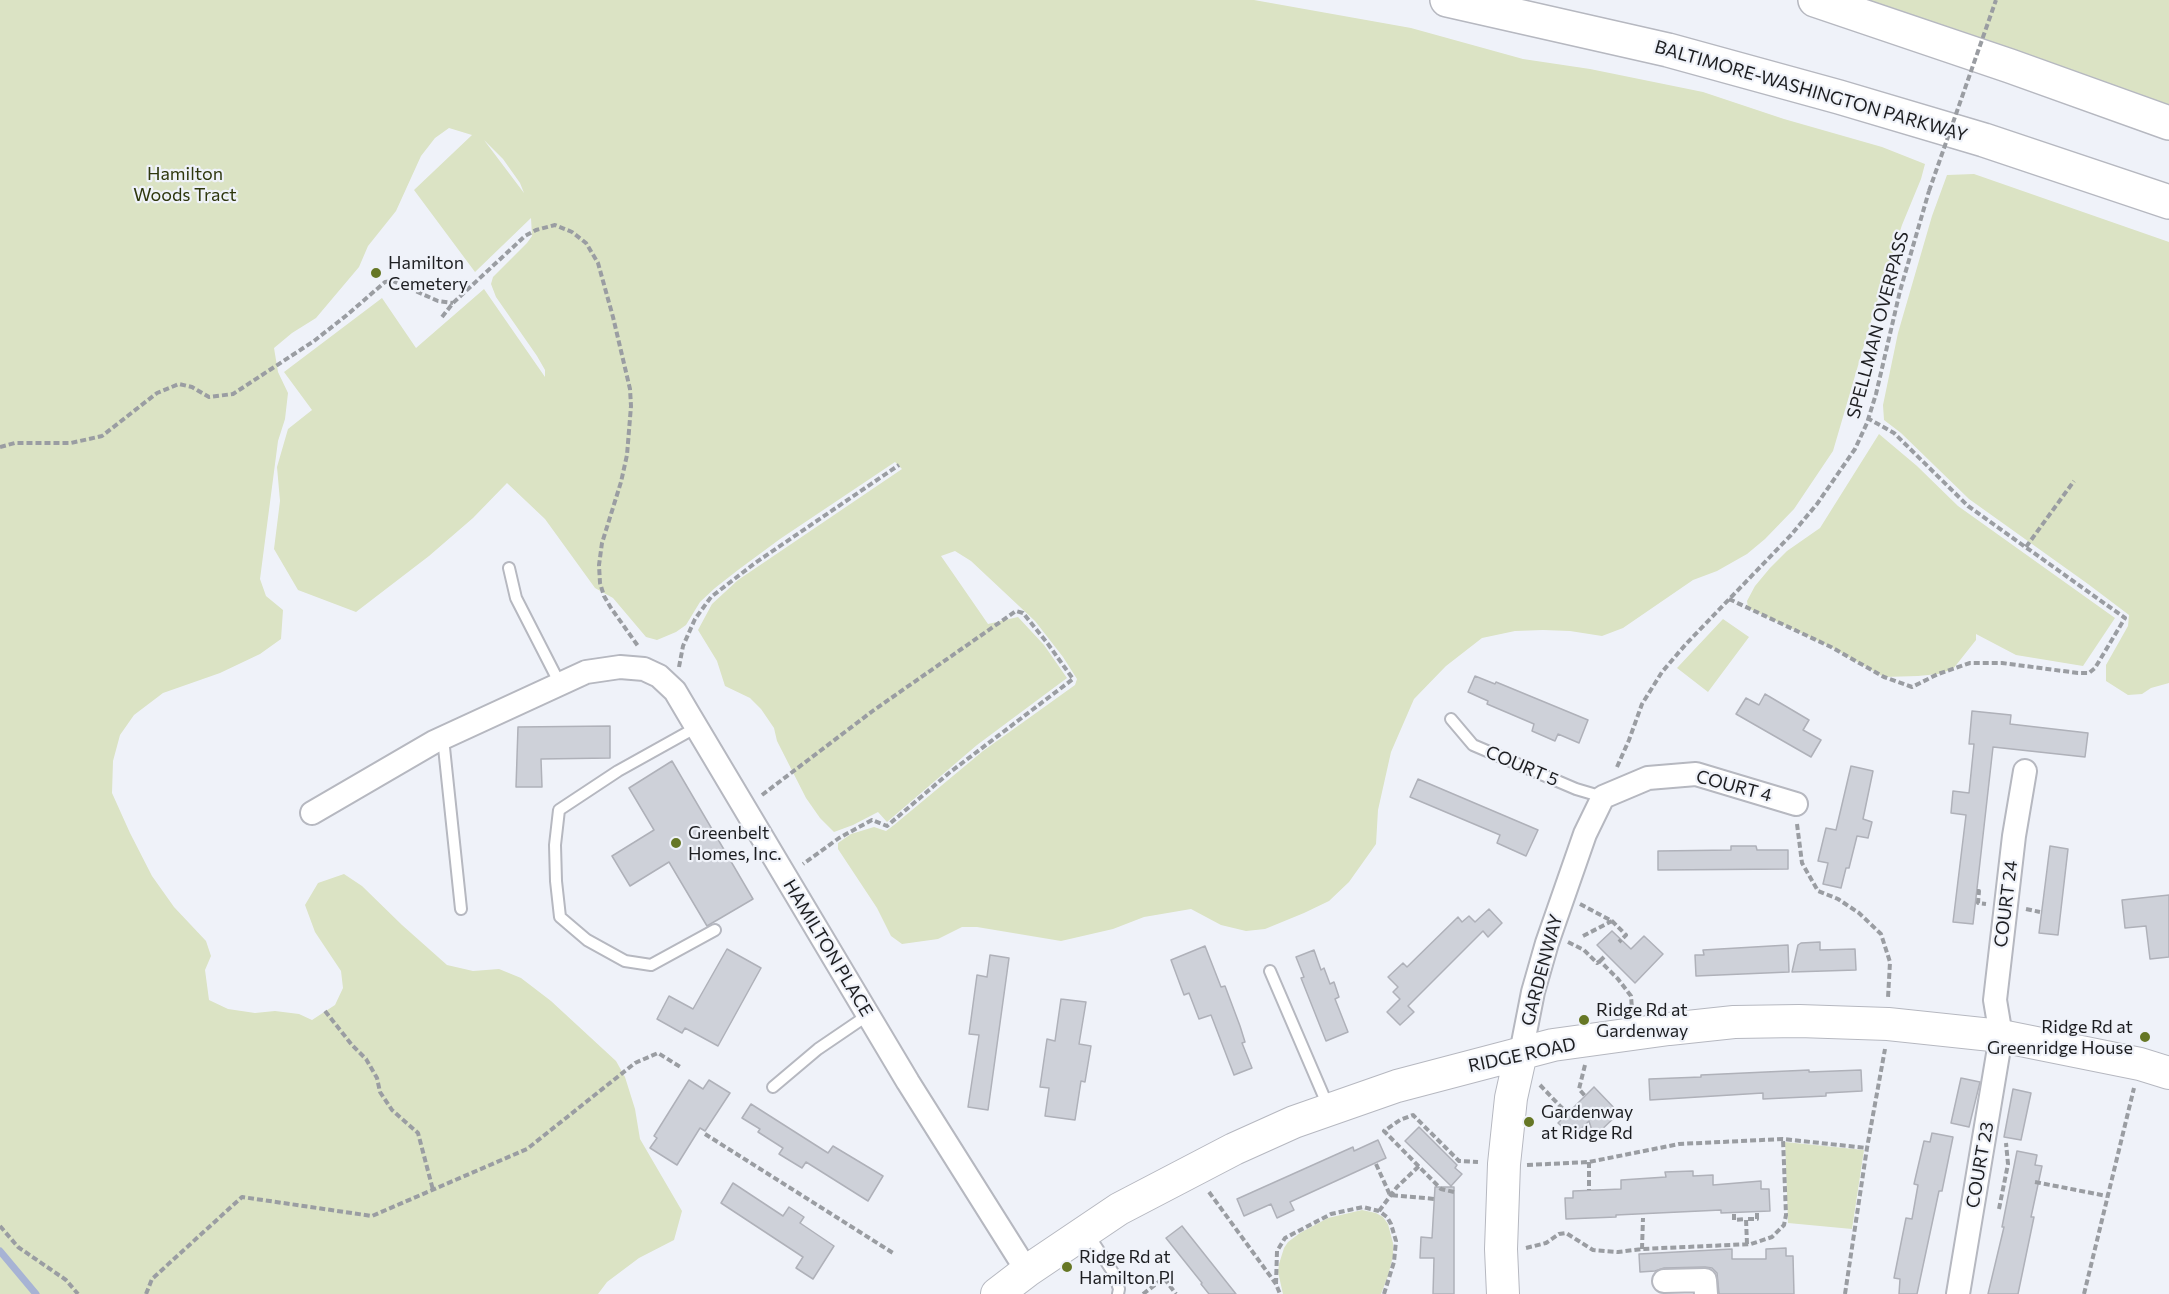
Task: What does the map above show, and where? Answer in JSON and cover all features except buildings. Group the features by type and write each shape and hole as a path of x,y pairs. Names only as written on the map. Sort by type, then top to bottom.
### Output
{"highway":[{"name":"BALTIMORE-WASHINGTON PARKWAY","path":"1447,0 1668,50 1839,97 1984,140 2169,202"},
{"path":"1815,0 2169,123"}],"street":[{"path":"312,813 443,738 586,672 620,667 644,669 667,684"},
{"name":"HAMILTON PLACE","path":"667,684 696,726 868,1015 1027,1271"},
{"name":"COURT 24","path":"2001,1036 1995,1000 2013,846 2025,771"},
{"name":"COURT 4","path":"1603,797 1648,778 1696,774 1796,804"},
{"name":"GARDENWAY","path":"1503,1294 1501,1250 1504,1164 1511,1098 1533,992 1550,935 1585,834 1603,797"},
{"name":"RIDGE ROAD","path":"997,1294 1119,1209 1196,1168 1294,1122 1397,1086 1521,1053 1586,1041 1734,1022 1799,1020 1888,1024 2001,1036 2154,1068"},
{"name":"COURT 23","path":"1958,1294 2001,1036"},
{"path":"1664,1281 1705,1280 1706,1294"}],"lane":[{"path":"509,568 516,598 560,684"},
{"name":"COURT 5","path":"1451,719 1473,745 1576,789 1603,797"},
{"path":"696,726 618,771 559,810 555,845 556,881 560,917 587,939 625,962 651,965 715,930"},
{"path":"443,738 461,909"},
{"path":"1270,971 1329,1109"},
{"path":"773,1087 818,1049 868,1015"},
{"path":"1086,1231 1114,1274 1119,1289 1118,1294"}],"path":[{"name":"SPELLMAN OVERPASS","path":"1603,797 1647,696 1662,672 1791,535 1817,504 1855,449 1869,419 1900,291 1929,191 1996,0"},
{"path":"442,317 453,303 525,236 555,225 572,232 586,243 598,263 630,389 631,405 627,455 602,543 599,565 600,583 603,596 667,684"},
{"path":"0,447 15,443 71,443 102,436 157,393 179,384 192,387 209,398 233,394 314,341 385,282 393,281 438,301 453,303"},
{"path":"1729,599 1831,647 1884,677 1912,687 1938,674 1970,663 2002,663 2089,673 2095,668 2125,618 1968,506 1894,433 1869,419"},
{"path":"667,684 695,620 711,597 755,563 898,465"},
{"path":"2026,547 2074,481"},
{"path":"745,809 866,716 1016,611 1023,613 1073,679 949,773 887,826 872,819 839,838 785,876"},
{"path":"1796,804 1802,862 1818,891 1838,899 1859,913 1881,934 1890,962 1888,1005"},
{"path":"1563,897 1592,909 1612,921 1626,935 1619,942"},
{"path":"1583,936 1612,921"},
{"path":"1550,935 1579,947 1597,963 1604,957"},
{"path":"1600,961 1631,996 1635,1034"},
{"path":"325,1011 366,1059 377,1078 380,1092 392,1110 418,1133 433,1190"},
{"path":"1586,1041 1585,1067 1579,1089 1586,1096"},
{"path":"1845,1294 1867,1148 1886,1043"},
{"path":"146,1294 152,1279 242,1197 372,1216 527,1149 635,1063 658,1053 682,1068"},
{"path":"2084,1294 2107,1196 2154,1068"},
{"path":"1538,1082 1562,1108 1571,1111"},
{"path":"1454,1192 1441,1189 1430,1174 1384,1131 1400,1120 1413,1115 1460,1161 1486,1163"},
{"path":"705,1134 893,1252"},
{"path":"1527,1165 1588,1162 1679,1144 1783,1139 1867,1148"},
{"path":"1524,1248 1546,1243 1559,1234 1566,1233 1593,1250 1618,1252 1642,1248 1747,1244 1772,1237 1784,1225 1786,1215 1783,1139"},
{"path":"1999,1209 2008,1164 2005,1140"},
{"path":"1588,1162 1589,1190"},
{"path":"1376,1164 1390,1195"},
{"path":"1379,1210 1390,1195 1419,1166"},
{"path":"1196,1168 1213,1200 1276,1284 1280,1294"},
{"path":"2035,1182 2107,1196"},
{"path":"1390,1195 1435,1199"},
{"path":"1276,1284 1277,1251 1285,1238 1310,1223 1340,1210 1363,1208 1379,1210 1391,1224 1396,1241 1394,1262 1384,1294"},
{"path":"1734,1214 1734,1220 1757,1219 1757,1213"},
{"path":"1642,1248 1643,1218"},
{"path":"1746,1219 1747,1244"},
{"path":"0,1227 18,1247 66,1280 78,1294"},
{"path":"1143,1294 1164,1278 1176,1294"}],"green space":[{"name":"Hamilton Woods Tract","path":"0,0 1254,0 1411,28 1523,59 1590,69 1703,92 1784,119 1882,147 1925,164 1874,311 1833,451 1794,509 1747,554 1717,571 1693,580 1623,628 1602,636 1543,630 1515,631 1482,638 1446,666 1414,699 1391,752 1378,810 1376,844 1349,882 1329,901 1265,929 1246,931 1221,925 1191,909 1144,917 1113,929 1061,941 977,927 962,927 938,939 902,944 891,936 877,908 838,849 838,843 851,834 874,827 886,831 983,751 1075,685 1077,679 1063,657 1035,621 971,561 955,551 941,556 988,624 1018,617 1044,645 1067,678 977,745 887,822 878,812 834,832 820,818 806,798 777,741 774,728 761,709 750,698 725,686 717,661 698,630 712,604 738,580 902,469 895,462 738,570 700,602 686,625 657,640 646,637 613,598 595,588 545,519 507,483 473,518 429,556 356,612 298,590 274,549 280,501 277,467 288,429 312,410 284,372 382,298 416,348 484,289 545,377 545,370 537,356 496,297 491,284 493,277 532,236 531,218 475,272 414,190 472,135 449,128 435,138 421,156 396,211 368,246 359,267 316,318 274,348 278,372 288,393 285,419 278,441 260,579 266,596 283,610 281,639 260,654 220,673 163,693 134,715 120,735 113,761 112,793 152,876 174,907 206,941 211,956 205,970 209,1000 228,1009 255,1013 275,1011 299,1014 312,1020 335,1005 343,988 341,971 315,932 305,905 318,883 344,874 362,886 447,965 473,971 499,969 521,978 551,1001 616,1061 625,1077 635,1109 640,1139 682,1211 674,1240 639,1258 607,1282 598,1294 0,1294","holes":["484,140 503,159 520,183 524,193"]},
{"path":"1815,0 2169,0 2169,123"},
{"path":"1974,174 2169,242 2169,683 2151,688 2142,694 2128,695 2106,681 2106,665 2128,626 2129,615 1969,499 1901,433 1884,420 1883,405 1898,333 1932,216 1947,175"},
{"path":"1879,434 1917,466 1958,506 2115,618 2083,666 2016,655 1976,634 1976,640 1953,669 1938,674 1884,677 1831,647 1748,608 1747,601 1755,586 1770,568 1787,551 1820,528"},
{"path":"1723,619 1749,637 1708,692 1677,668"},
{"path":"1785,1142 1864,1150 1852,1229 1788,1223"},
{"path":"1362,1210 1383,1217 1388,1224 1393,1243 1393,1256 1381,1294 1283,1294 1278,1272 1284,1248 1288,1242 1328,1218"}],"waterway":[{"path":"0,1251 36,1294"}],"place":[{"name":"Hamilton Cemetery","path":"376,273"},
{"name":"Greenbelt Homes, Inc.","path":"676,843"},
{"name":"Ridge Rd at Gardenway","path":"1584,1020"},
{"name":"Ridge Rd at Greenridge House","path":"2145,1037"},
{"name":"Gardenway at Ridge Rd","path":"1529,1122"},
{"name":"Ridge Rd at Hamilton Pl","path":"1067,1267"}]}
